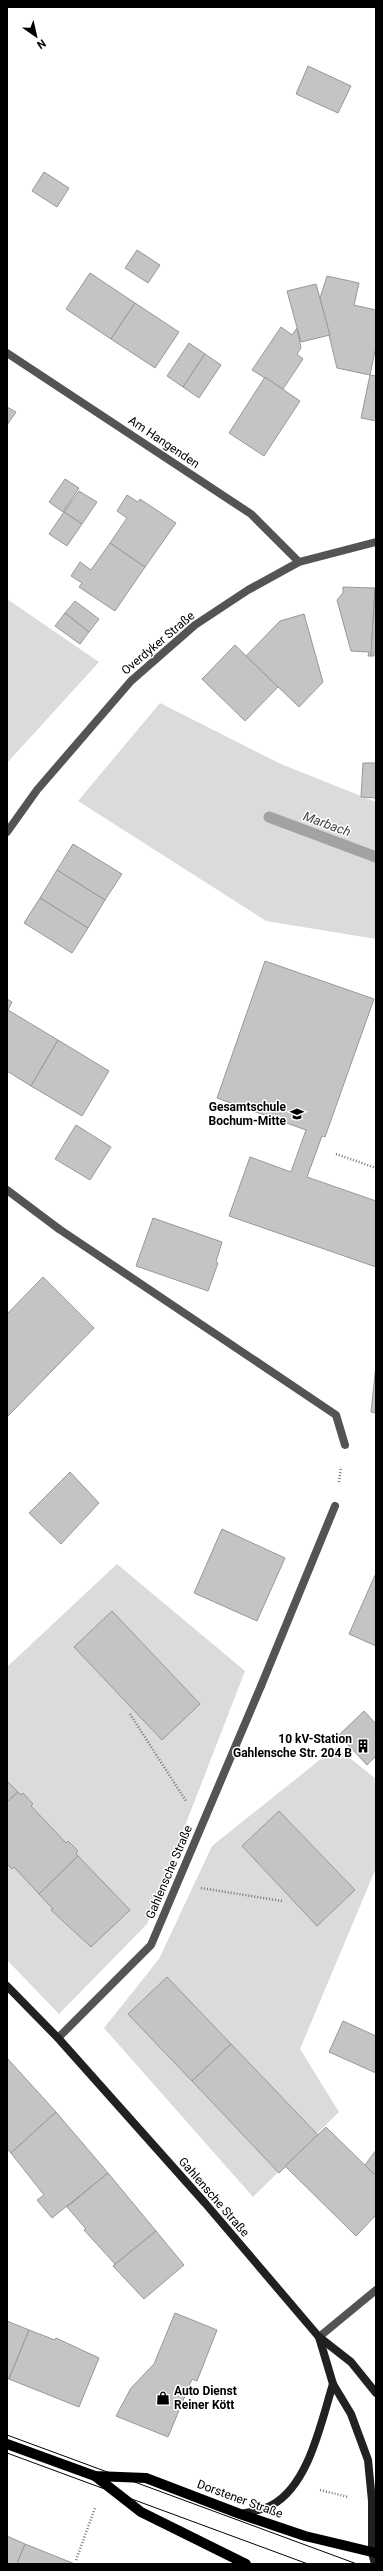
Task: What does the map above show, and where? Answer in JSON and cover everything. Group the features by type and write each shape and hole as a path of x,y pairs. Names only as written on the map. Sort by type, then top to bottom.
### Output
{"main road":[{"name":"Dorstener Straße","path":"7,2444 95,2476 146,2478 240,2514 305,2536 374,2553"},
{"name":"Dorstener Straße","path":"95,2476 141,2512 246,2564"}],"street":[{"name":"Am Hangenden","path":"7,353 251,514 299,562"},
{"name":"Overdyker Straße","path":"7,832 37,790 145,667 195,625 248,590 299,562 376,542"},
{"path":"7,1190 59,1229 336,1415 345,1445"},
{"name":"Gahlensche Straße","path":"58,2038 151,1945 261,1686 335,1506"},
{"name":"Gahlensche Straße","path":"7,1986 58,2038 205,2204 319,2337 351,2362 376,2393"},
{"path":"319,2337 376,2290"},
{"name":"Gahlensche Straße","path":"319,2337 333,2384 351,2414 368,2460 372,2501 375,2564"},
{"path":"240,2514 272,2506 290,2493 312,2452 333,2384"}],"path":[{"path":"336,1154 376,1168"},
{"path":"335,1506 345,1445"},
{"path":"130,1714 202,1826"},
{"path":"177,1884 282,1901"},
{"path":"298,2479 327,2494 372,2501"},
{"path":"76,2560 104,2483"}],"shaded area":[{"path":"7,599 99,662 7,763"},
{"path":"160,703 281,764 376,802 376,939 266,921 78,801"},
{"path":"117,1564 245,1671 147,1924 59,2014 7,1960 7,1667"},
{"path":"336,1747 376,1779 376,1868 300,2049 339,2112 253,2197 104,2028 159,1959 212,1846"}],"building":[{"path":"308,66 351,86 338,113 296,94"},
{"path":"44,172 69,188 57,207 32,191"},
{"path":"137,250 160,265 148,283 125,268"},
{"path":"90,273 135,303 111,339 66,309"},
{"path":"327,276 359,283 354,305 376,310 376,346 370,375 337,368 320,298"},
{"path":"316,284 330,335 301,342 287,291"},
{"path":"135,303 179,332 155,368 111,339"},
{"path":"281,327 292,335 297,328 301,348 297,354 303,359 283,389 252,370"},
{"path":"189,343 205,354 183,387 167,376"},
{"path":"205,354 221,365 199,398 183,387"},
{"path":"370,375 376,376 376,421 361,418"},
{"path":"265,377 300,401 264,456 229,433"},
{"path":"7,407 16,412 7,425"},
{"path":"65,479 79,488 63,512 49,502"},
{"path":"79,491 97,502 82,524 64,512"},
{"path":"127,495 138,502 140,499 176,523 145,567 110,543 127,518 117,511"},
{"path":"64,512 82,524 67,546 49,534"},
{"path":"110,543 145,567 115,611 79,587 82,583 71,576 80,562 91,570"},
{"path":"343,587 375,588 371,656 368,656 369,652 351,651 337,600 343,593"},
{"path":"375,588 376,652 374,652 374,656 371,656"},
{"path":"75,601 99,619 89,632 65,613"},
{"path":"65,613 89,632 80,644 55,626"},
{"path":"304,614 323,682 299,707 246,656 280,621"},
{"path":"235,645 278,687 245,721 202,679"},
{"path":"363,763 376,763 376,798 361,797"},
{"path":"73,844 122,874 105,900 57,870"},
{"path":"57,870 105,900 88,928 40,898"},
{"path":"40,898 88,928 72,953 24,923"},
{"name":"Gesamtschule Bochum-Mitte","path":"265,961 374,999 325,1137 322,1136 307,1177 376,1201 376,1267 229,1216 250,1157 291,1172 306,1130 217,1098"},
{"path":"7,999 12,1002 8,1010 58,1040 31,1086 7,1071"},
{"path":"58,1040 109,1071 82,1116 31,1086"},
{"path":"76,1125 111,1147 90,1180 55,1159"},
{"path":"153,1218 222,1242 216,1262 218,1263 208,1291 136,1266"},
{"path":"43,1277 94,1328 7,1417 7,1314"},
{"path":"376,1365 376,1413 371,1412"},
{"path":"70,1472 99,1503 61,1544 29,1513"},
{"path":"222,1529 285,1558 257,1621 194,1593"},
{"path":"376,1573 376,1646 349,1634"},
{"path":"112,1611 200,1704 162,1740 74,1647"},
{"name":"10 kV-Station Gahlensche Str. 204 B","path":"364,1711 376,1724 376,1756 367,1765 339,1735"},
{"path":"7,1781 18,1792 7,1802"},
{"path":"18,1792 21,1795 23,1793 33,1804 31,1806 66,1843 68,1841 78,1851 76,1853 78,1856 39,1894 14,1867 12,1869 7,1864 7,1802"},
{"path":"279,1811 355,1890 317,1926 242,1846"},
{"path":"78,1856 130,1910 91,1947 51,1910 53,1909 39,1894"},
{"path":"167,1977 231,2044 192,2081 128,2014"},
{"path":"343,2021 376,2036 376,2073 329,2052"},
{"path":"231,2044 318,2135 279,2173 192,2081"},
{"path":"7,2058 56,2112 11,2153 7,2149"},
{"path":"56,2112 108,2173 52,2218 37,2200 44,2195 11,2153"},
{"path":"326,2127 376,2176 376,2215 356,2236 285,2166"},
{"path":"376,2150 376,2176 365,2165"},
{"path":"108,2173 156,2231 113,2266 115,2264 84,2230 86,2229 67,2207"},
{"path":"156,2231 184,2265 144,2299 113,2266"},
{"path":"175,2313 217,2330 197,2381 192,2379 168,2437 116,2416 131,2388 154,2364"},
{"path":"7,2321 29,2330 9,2379 7,2378"},
{"path":"29,2330 55,2340 56,2338 99,2358 79,2407 9,2379"},
{"path":"7,2536 25,2544 17,2564 7,2564"},
{"path":"25,2544 75,2564 17,2564"}],"waterway":[{"name":"Marbach","path":"269,817 376,857"}],"tram line":[{"path":"7,2435 357,2564"},
{"path":"7,2453 308,2564"}],"place":[{"name":"Gesamtschule Bochum-Mitte","path":"297,1114"},
{"name":"10 kV-Station Gahlensche Str. 204 B","path":"363,1746"},
{"name":"Auto Dienst Reiner Kött","path":"163,2398"}]}
